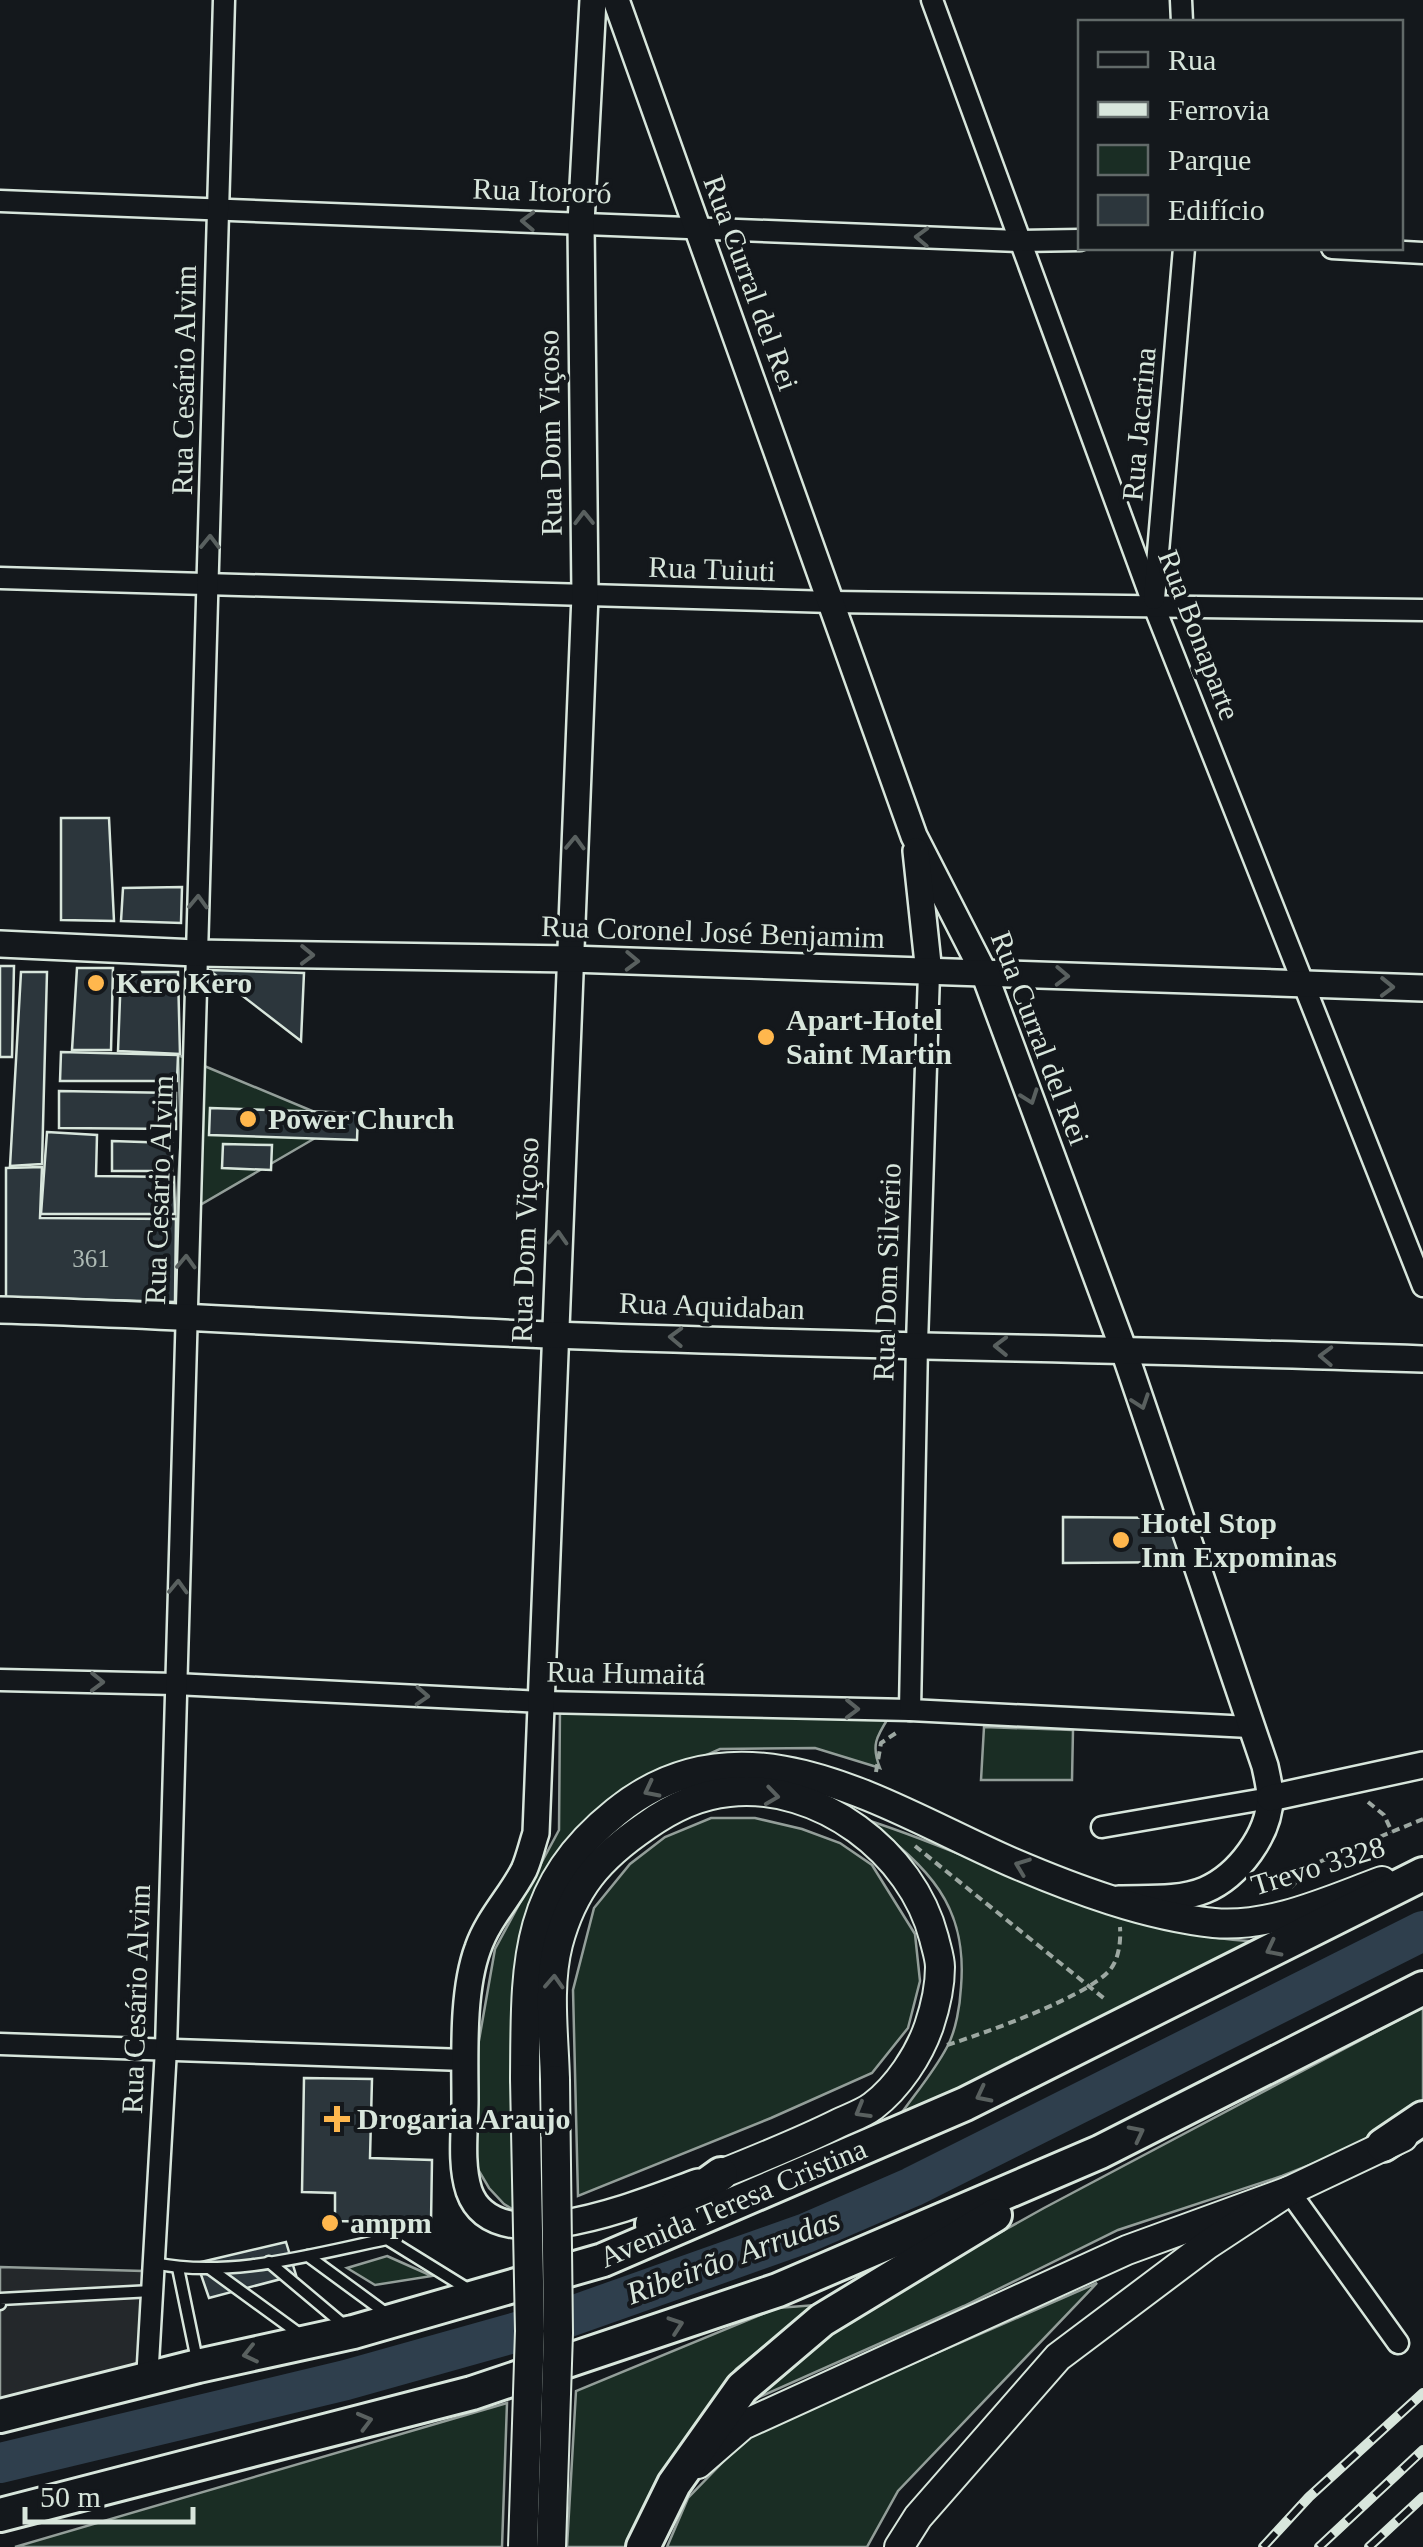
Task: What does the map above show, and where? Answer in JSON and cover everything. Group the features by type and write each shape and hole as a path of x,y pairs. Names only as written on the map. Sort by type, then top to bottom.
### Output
{"highway":[{"name":"Avenida Teresa Cristina","path":"0,2416 353,2332 604,2260 965,2104 1423,1870"},
{"path":"0,2516 472,2393 778,2290 1100,2152 1423,1988"},
{"path":"1382,2145 1423,2118"},
{"path":"644,2547 674,2484 742,2388 822,2320 1100,2152"},
{"path":"604,2260 722,2174"}],"main road":[{"name":"Trevo 3328","path":"523,2547 530,2332 526,1978 532,1937 566,1862 590,1832 624,1804 659,1785 703,1771 748,1766 807,1772 869,1795 1116,1908 1217,1923 1256,1922 1423,1870"},
{"path":"551,2547 558,2333 553,1982 557,1948 568,1913 602,1858 664,1813 697,1798 732,1791 781,1796 828,1810 873,1842 902,1872 928,1914 940,1965 936,2006 923,2044 904,2074 873,2106 722,2174"},
{"path":"674,2484 743,2425 1127,2250 1289,2191 1423,2128"},
{"path":"899,2547 918,2517 1058,2357 1206,2245 1289,2191"}],"street":[{"name":"Rua Cesário Alvim","path":"147,2380 166,2049 224,0"},
{"name":"Rua Dom Viçoso","path":"593,0 581,223 584,595 536,1834 525,1868 486,1929 470,1978 465,2172 469,2192 488,2218 505,2225 586,2221 722,2174"},
{"name":"Rua Curral del Rei","path":"616,0 914,836 984,973 1123,1348 1265,1766 1270,1798"},
{"name":"Rua Bonaparte","path":"932,0 1154,606 1423,1286"},
{"name":"Rua Itororó","path":"0,200 1020,241 1078,240"},
{"name":"Rua Jacarina","path":"1154,606 1184,250"},
{"path":"1368,250 1423,253"},
{"name":"Rua Tuiuti","path":"0,578 832,602 1423,610"},
{"name":"Rua Dom Silvério","path":"910,1710 929,973 914,836"},
{"name":"Rua Coronel José Benjamim","path":"0,944 1423,988"},
{"name":"Rua Aquidaban","path":"0,1310 554,1335 1423,1359"},
{"name":"Rua Humaitá","path":"0,1680 175,1684 542,1702 910,1710 1250,1728"},
{"path":"1102,1827 1270,1798 1423,1765"},
{"path":"1116,1908 1204,1890 1232,1873 1264,1828 1270,1798"},
{"path":"0,2044 465,2060"},
{"path":"1289,2191 1398,2343"}],"lane":[{"path":"154,2263 208,2268 269,2262 387,2239 480,2297"},
{"path":"307,2256 396,2320"},
{"path":"269,2262 353,2332"},
{"path":"178,2268 198,2366"},
{"path":"208,2268 310,2341"},
{"path":"0,2304 0,2299 153,2291"}],"path":[{"path":"869,1795 882,1743 906,1726 910,1710"},
{"path":"1384,1815 1392,1832"},
{"path":"1314,1864 1423,1819"},
{"path":"914,1846 1132,2020"},
{"path":"923,2044 948,2045 1088,1986 1111,1970 1121,1936 1116,1908"}],"green space":[{"path":"178,1055 341,1123 176,1219 181,1135"},
{"path":"560,1707 889,1717 876,1742 880,1768 815,1748 720,1749 650,1780 539,1916 518,2213 489,2188 476,2166 478,2046 495,1949 559,1830"},
{"path":"984,1727 1073,1730 1072,1780 981,1780"},
{"path":"711,1818 755,1818 802,1829 840,1843 872,1865 915,1934 920,1981 908,2028 872,2073 578,2196 573,1990 594,1908 630,1864 665,1837"},
{"path":"867,1820 1101,1910 1198,1935 1248,1941 1248,1949 898,2118 950,2041 960,2002 961,1958 958,1932 939,1890 908,1855"},
{"path":"1423,2007 1423,2108 1380,2137 1282,2176 1118,2230 964,2306 748,2402 830,2327 1044,2208"},
{"path":"387,2256 432,2276 375,2285 347,2268"},
{"path":"1097,2283 898,2491 867,2547 667,2547 688,2498 749,2435"},
{"path":"816,2305 736,2369 661,2482 630,2547 567,2547 576,2391 777,2308"},
{"path":"507,2403 502,2547 15,2547"}],"shaded area":[{"path":"0,2267 143,2271 138,2367 0,2401"}],"building":[{"path":"61,818 109,818 114,921 61,920"},
{"path":"182,887 181,923 121,921 123,888"},
{"path":"0,966 14,966 12,1057 0,1057"},
{"path":"77,968 113,968 111,1050 72,1050"},
{"path":"209,970 304,973 301,1041"},
{"path":"21,972 47,972 42,1164 10,1166"},
{"path":"121,972 178,972 180,1054 118,1051"},
{"path":"61,1052 178,1055 177,1081 60,1081"},
{"path":"59,1091 176,1093 176,1129 59,1128"},
{"path":"210,1108 358,1113 357,1140 209,1135"},
{"path":"47,1132 97,1135 96,1176 174,1177 175,1214 41,1214"},
{"path":"112,1141 172,1143 172,1171 112,1171"},
{"path":"223,1144 272,1145 271,1170 222,1168"},
{"path":"42,1167 40,1218 176,1219 175,1302 6,1297 6,1168"},
{"name":"Hotel Stop Inn Expominas","path":"1063,1517 1170,1518 1189,1562 1063,1563"},
{"name":"Drogaria Araujo","path":"304,2078 372,2079 370,2158 432,2160 431,2223 335,2221 335,2193 302,2192"},
{"path":"286,2242 296,2275 209,2298 197,2263"}],"waterway":[{"name":"Ribeirão Arrudas","path":"0,2463 346,2380 510,2334 806,2233 912,2187 1423,1931"}],"railway":[{"path":"1263,2547 1309,2497 1423,2393"},
{"path":"1319,2547 1423,2450"},
{"path":"1369,2547 1423,2497"}],"place":[{"name":"Kero Kero","path":"96,983"},
{"name":"Apart-Hotel Saint Martin","path":"766,1037"},
{"name":"Power Church","path":"248,1119"},
{"name":"Hotel Stop Inn Expominas","path":"1121,1540"},
{"name":"Drogaria Araujo","path":"337,2119"},
{"name":"ampm","path":"330,2223"}]}
